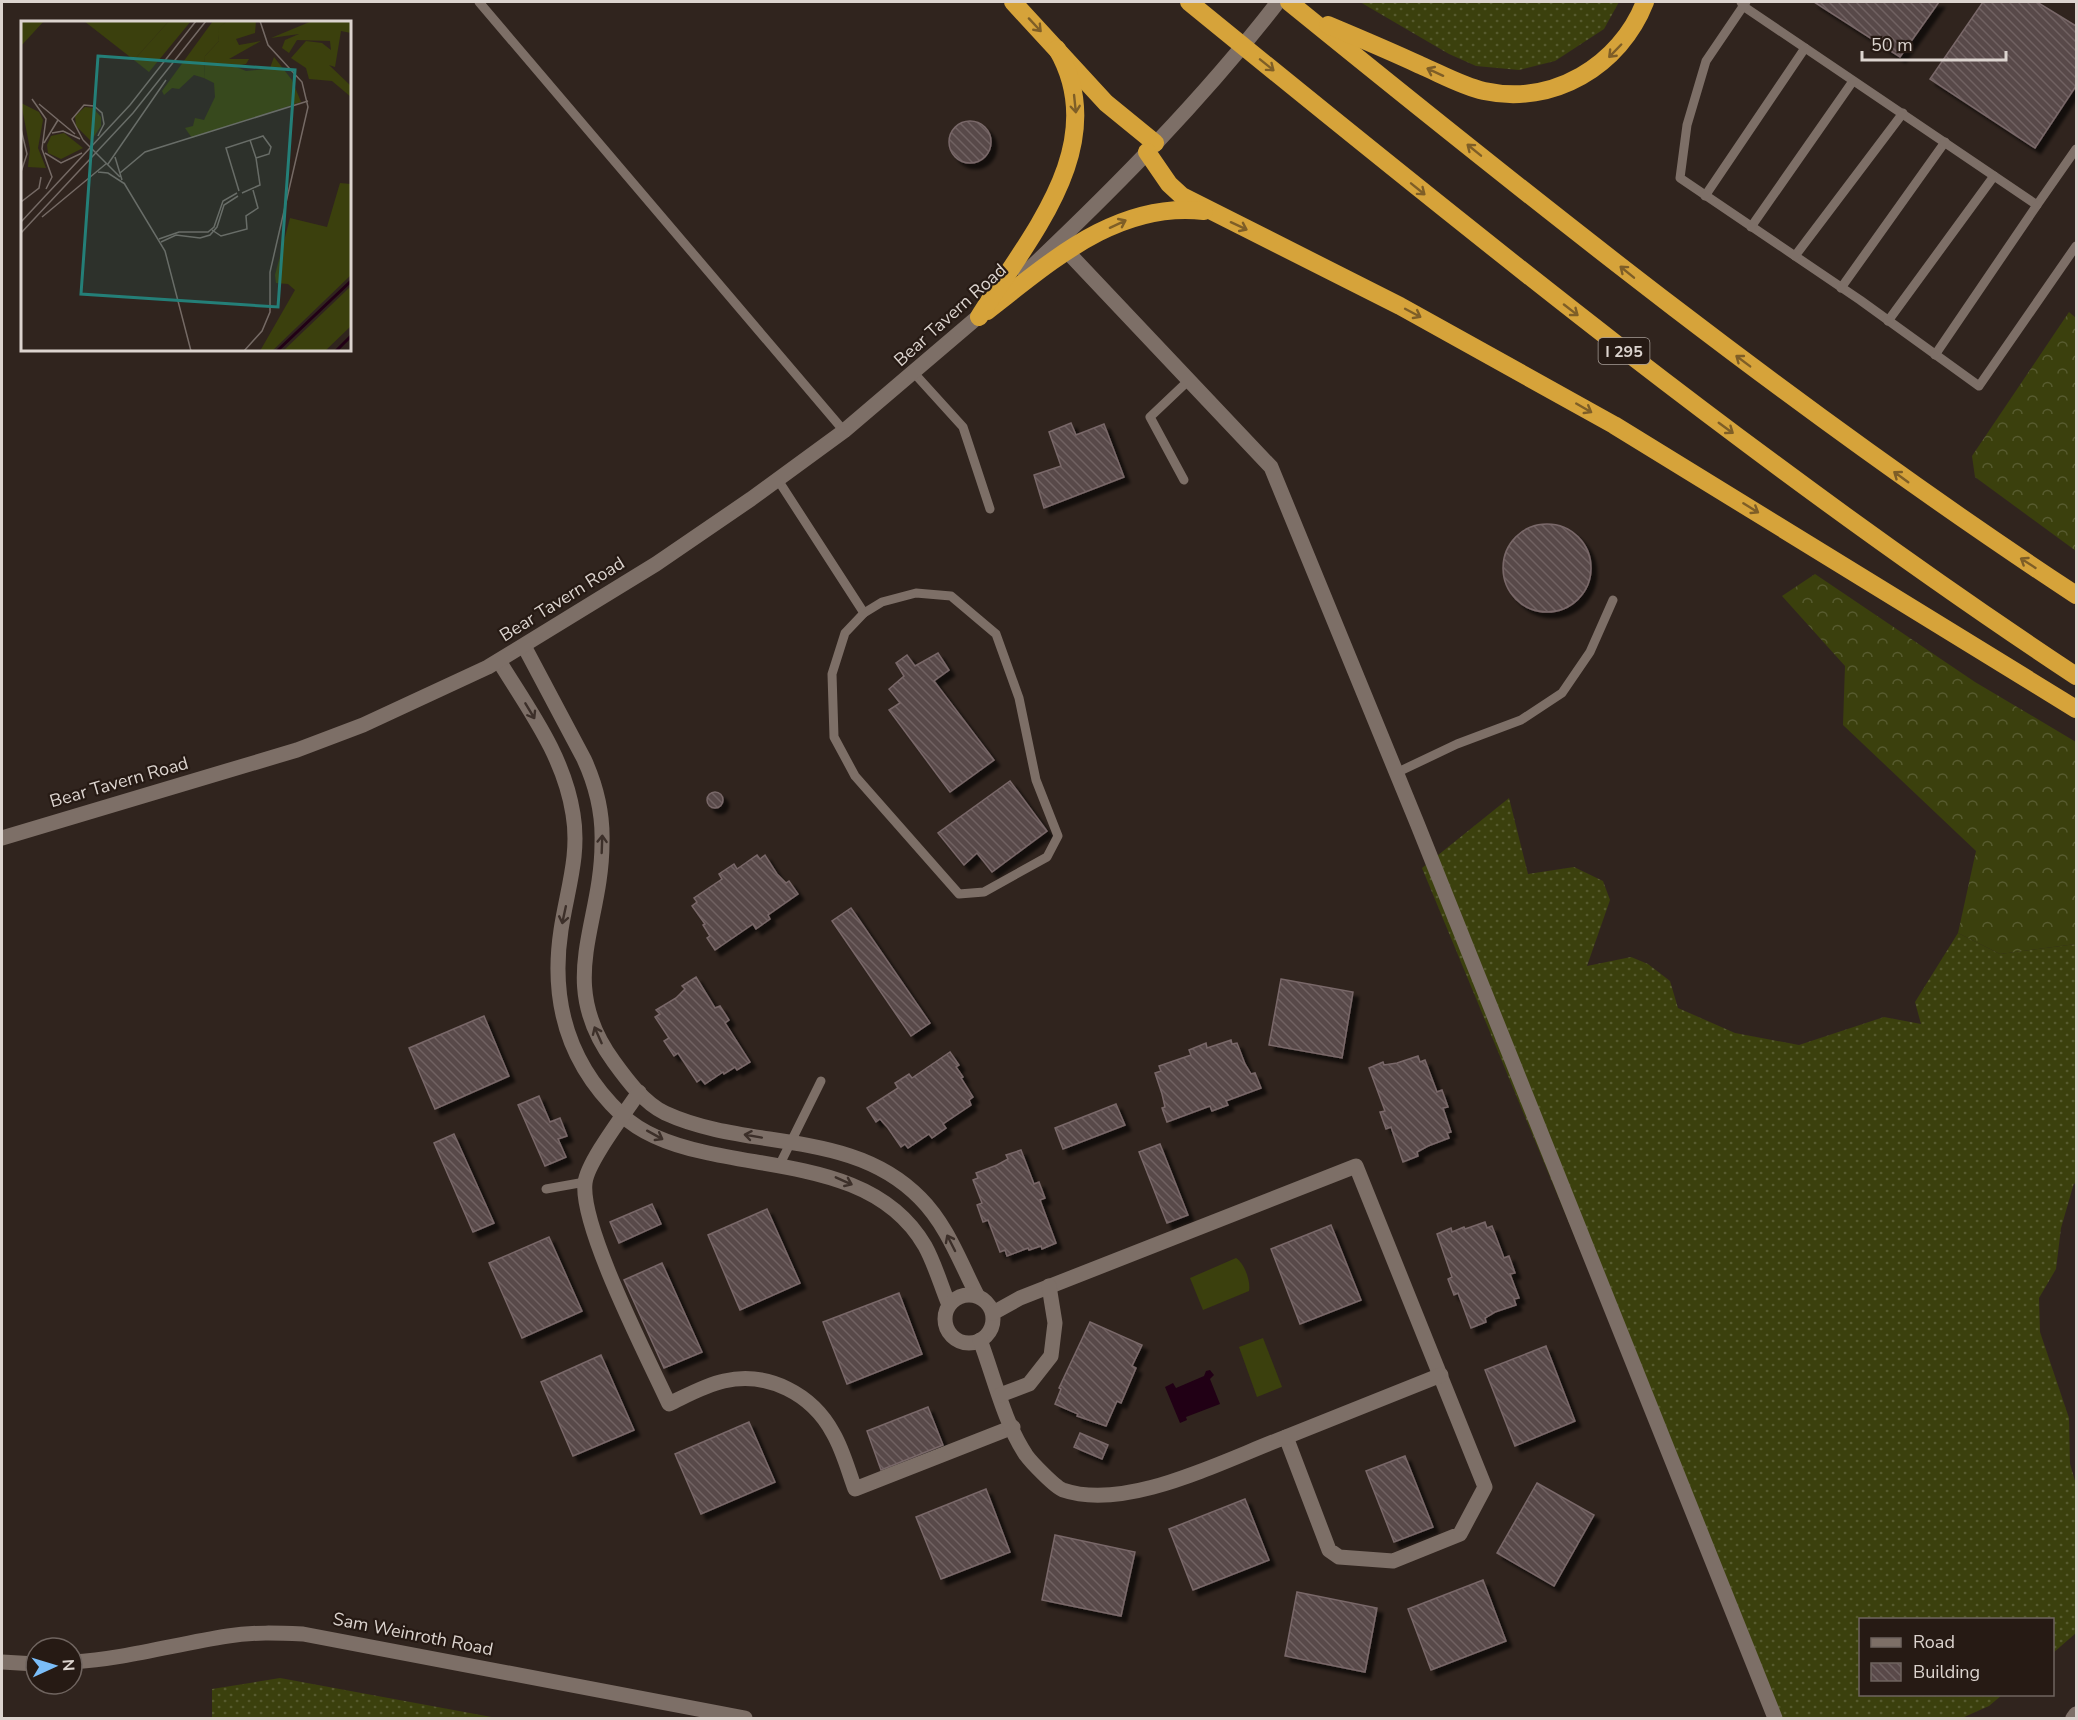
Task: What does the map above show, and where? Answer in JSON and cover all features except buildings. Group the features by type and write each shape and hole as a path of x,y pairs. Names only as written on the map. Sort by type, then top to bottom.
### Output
{"highway":[{"path":"1013,2 1106,103 1151,147 1176,190 1209,212 1279,244 1400,306 1585,408 2076,709"},
{"name":"I 295","path":"1190,2 1451,215 1614,343 1917,566 2076,676"},
{"path":"1289,2 1718,342 1948,511 2076,595"},
{"path":"1306,16 1469,87 1511,94 1563,85 1603,63 1630,33 1645,2"},
{"path":"979,317 1044,215 1069,161 1075,130 1074,99 1070,76 1057,49"},
{"path":"979,317 1062,247 1145,213 1188,209 1209,212"}],"street":[{"path":"1278,2 1222,70 1062,247 1271,466 1775,1719"},
{"name":"Bear Tavern Road","path":"2,838 297,750 426,698 499,661 656,564 778,480 844,431 979,317"},
{"path":"499,661 549,743 568,785 574,816 576,854 561,930 558,998 574,1051 593,1082 623,1116 660,1139 689,1149 834,1177 863,1190 888,1207 910,1227 925,1246 948,1305 944,1320 951,1335 965,1343 980,1340 991,1329 993,1313 990,1305 977,1295 939,1222 920,1198 896,1178 842,1152 692,1123 663,1112 639,1092 599,1040 584,991 585,953 603,843 600,811 593,777 524,646"},
{"path":"639,1092 593,1163 585,1182 589,1215 605,1262 669,1404 723,1381 755,1378 781,1386 807,1400 826,1420 835,1435 855,1489 1012,1427"},
{"path":"993,1313 1049,1286 1356,1166 1485,1487 1460,1534 1393,1561 1339,1557 1329,1550 1286,1437"},
{"path":"1000,1395 1029,1384 1051,1356 1055,1323 1049,1286"},
{"path":"948,1305 961,1295 977,1295"},
{"path":"980,1340 1012,1427 1026,1456 1060,1489 1102,1497 1137,1493 1441,1375"},
{"name":"Sam Weinroth Road","path":"84,1661 116,1658 230,1635 267,1632 303,1634 745,1719"},
{"path":"2,1662 24,1663"},
{"path":"2073,1719 2076,1714"}],"lane":[{"path":"479,2 844,431"},
{"path":"2037,205 1805,48 1743,3 1706,61 1687,125 1680,178 1979,386 2076,246"},
{"path":"1705,196 1805,48"},
{"path":"1751,227 1854,81"},
{"path":"1795,256 1903,113"},
{"path":"1841,288 1945,142"},
{"path":"1935,355 2076,149"},
{"path":"1888,321 1994,176"},
{"path":"914,373 963,427 990,510"},
{"path":"1184,480 1150,417 1188,381"},
{"path":"778,480 864,613"},
{"path":"916,593 951,596 996,634 1019,698 1036,780 1058,836 1047,857 984,892 959,894 855,776 834,737 832,674 845,633 864,613 882,602 916,593"},
{"path":"1396,773 1457,744 1521,720 1562,693 1590,652 1613,600"},
{"path":"779,1166 820,1081"},
{"path":"546,1189 585,1182"}],"green space":[{"path":"1360,2 1619,2 1604,29 1555,61 1519,70 1476,66 1449,54"},
{"path":"2069,312 2076,318 2076,551 1975,477 1972,456"},
{"path":"1815,574 1975,682 2076,742 2076,944 2000,954 1958,933 1976,851 1843,725 1845,666 1782,596"},
{"path":"1509,798 1528,874 1574,867 1603,881 1610,900 1587,966 1631,957 1648,964 1670,981 1678,1008 1735,1033 1799,1045 1884,1017 1921,1024 1915,1002 1958,933 2000,954 2076,944 2076,1186 2074,1183 2061,1228 2056,1269 2039,1298 2040,1332 2069,1418 2070,1464 2076,1484 2076,1633 2054,1652 2054,1618 1859,1618 1859,1696 2001,1696 1989,1706 1962,1718 1774,1718 1422,868"},
{"path":"1236,1258 1246,1273 1249,1291 1203,1310 1190,1278"},
{"path":"1263,1338 1282,1387 1257,1397 1239,1347"},
{"path":"280,1678 497,1718 212,1718 212,1689"}],"shaded area":[{"path":"1210,1370 1214,1375 1210,1379 1220,1404 1186,1417 1187,1420 1180,1423 1165,1387 1173,1383 1176,1388 1204,1376 1206,1371"}]}
